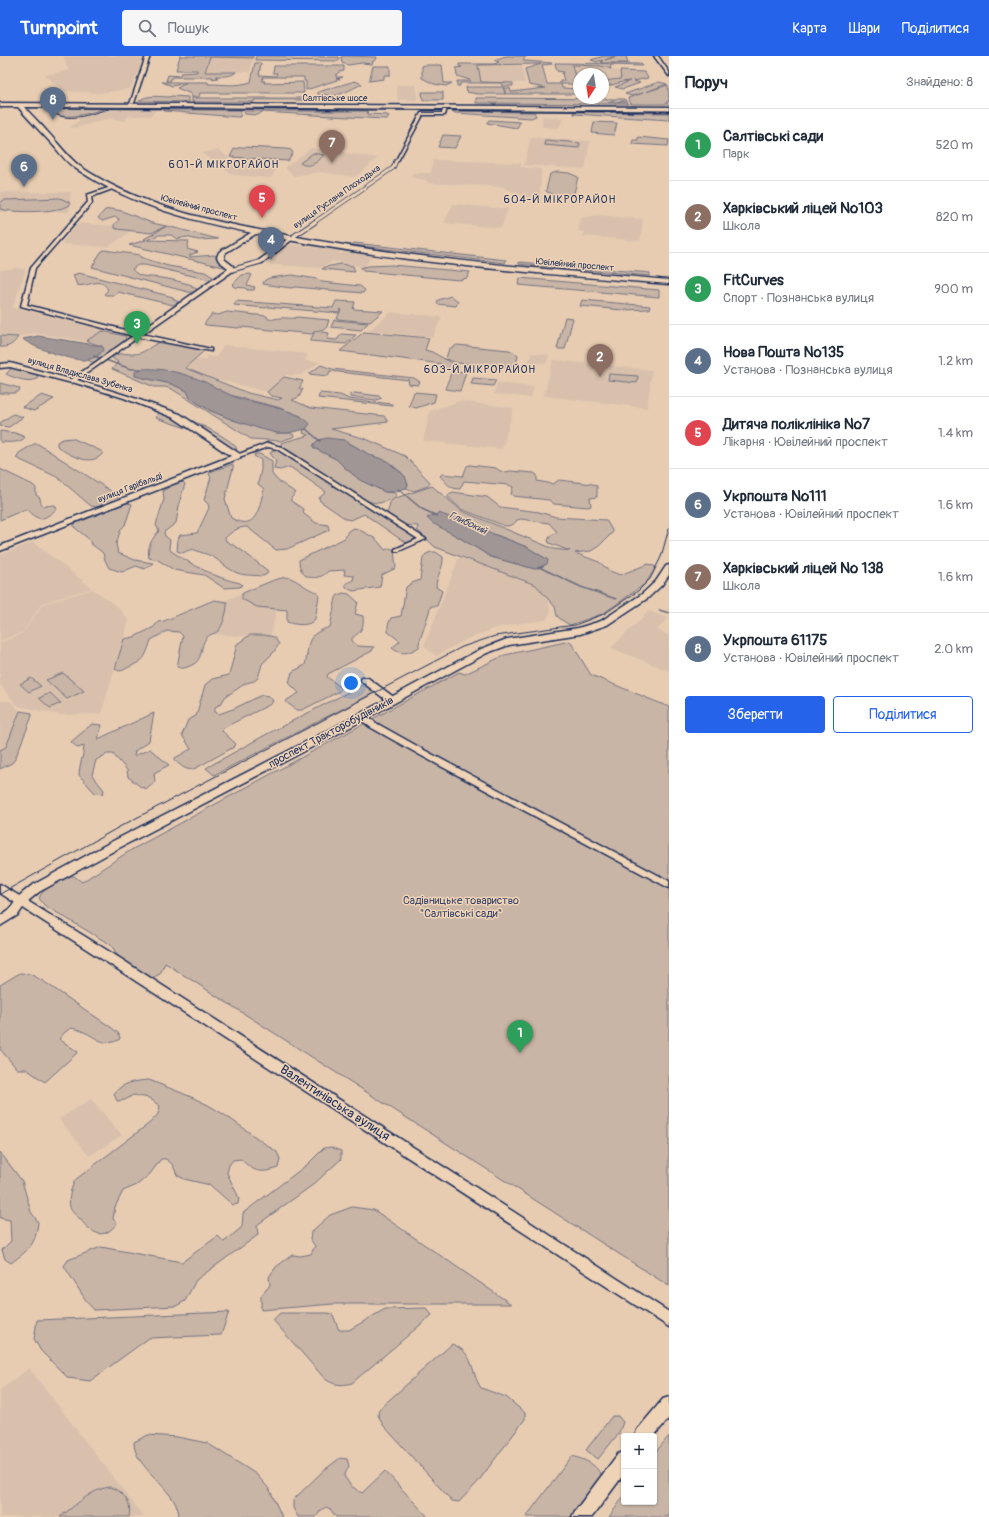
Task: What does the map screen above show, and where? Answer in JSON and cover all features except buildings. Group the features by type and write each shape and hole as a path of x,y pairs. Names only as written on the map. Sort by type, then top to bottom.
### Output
{"main road":[{"name":"Салтівське шосе","path":"0,102 27,106 131,104"},
{"name":"Салтівське шосе","path":"0,105 19,104"},
{"name":"Ювілейний проспект","path":"19,104 27,106 79,163 116,187 188,212 293,238"},
{"name":"Салтівське шосе","path":"27,106 131,104 445,106 669,105"},
{"path":"0,105 16,108 27,106"},
{"name":"Ювілейний проспект","path":"27,106 74,165 154,205 187,215 256,232 343,246 479,264 669,280"},
{"path":"33,112 35,108 51,106"},
{"name":"Салтівське шосе","path":"540,106 669,109"},
{"name":"проспект Тракторобудівників","path":"0,922 14,912 27,895 35,889 115,845 496,646 518,639 589,628 604,623 626,610 645,596 659,583 669,568"},
{"path":"646,1433 669,1405"},
{"path":"581,1517 621,1464"}],"street":[{"path":"131,104 148,56"},
{"path":"656,56 669,75"},
{"name":"вулиця Руслана Плоходька","path":"293,238 392,168 422,114 444,114 445,106"},
{"path":"116,187 89,196 90,202 33,268 24,306 137,335 209,350"},
{"path":"231,270 231,267 221,260 220,257 222,252 256,232"},
{"path":"72,381 231,270 260,262 293,238"},
{"name":"вулиця Владислава Зубенка","path":"0,366 10,365 72,381 126,397 177,416 237,456"},
{"name":"вулиця Гарібальді","path":"0,549 268,445 279,448 422,539 397,550"},
{"path":"365,680 392,700"},
{"path":"362,716 373,725 669,885"},
{"name":"Валентинівська вулиця","path":"0,888 114,960 669,1320"}],"shaded area":[{"path":"63,56 146,56 130,89 98,93 63,91 45,75 70,70 66,66"},
{"path":"211,57 253,58 250,72 206,72"},
{"path":"479,65 522,66 525,83 481,82"},
{"path":"572,66 601,66 608,68 573,68"},
{"path":"609,68 619,71 621,79 609,80"},
{"path":"396,85 416,85 417,100 398,100"},
{"path":"108,109 157,109 151,116 129,116 125,121 110,118 75,128 70,127 79,121 78,118"},
{"path":"542,116 563,118 559,128 542,127"},
{"path":"531,137 590,141 585,169 524,165"},
{"path":"311,148 378,158 355,177 320,172 294,176 285,168"},
{"path":"218,150 230,158 213,161 201,153"},
{"path":"433,160 521,163 521,167 541,169 540,197 526,197 502,187 428,183 428,181 411,177 412,173 431,173"},
{"path":"232,161 279,165 271,178 234,175 225,170"},
{"path":"0,192 71,192 69,212 0,212"},
{"path":"453,204 508,209 501,228 444,223"},
{"path":"597,215 643,219 640,241 583,236 584,232 578,231 581,218"},
{"path":"78,223 136,228 108,247 61,244"},
{"path":"290,244 340,251 339,254 342,254 344,251 372,255 364,267 333,261 321,268 260,264"},
{"path":"18,268 26,269 13,307 104,330 86,341 34,333 18,337 0,336 0,270"},
{"path":"391,312 442,317 433,337 368,331"},
{"path":"38,336 102,346 104,349 98,356 83,360 42,349 23,339"},
{"path":"224,345 308,354 305,361 320,362 302,375 286,375 267,392 207,377 187,368 196,359 205,360 207,356 216,357"},
{"path":"532,353 549,355 546,364 528,362"},
{"path":"553,360 652,370 647,408 544,396"},
{"path":"141,369 165,370 190,376 236,397 288,411 305,419 310,424 306,429 288,433 277,433 233,420 209,410 190,398 187,391 171,384 135,376 135,372"},
{"path":"497,383 534,387 531,398 494,394"},
{"path":"460,401 514,408 502,449 423,441 430,411"},
{"path":"327,438 344,440 370,455 387,461 405,476 408,485 406,488 393,492 385,492 360,480 336,459 314,448 314,444 318,440"},
{"path":"439,513 527,547 548,560 547,564 535,569 491,557 432,523 427,518"},
{"path":"33,542 92,588 42,603 23,632 0,641 0,555"},
{"path":"459,557 536,585 547,597 551,612 546,620 493,629 467,639 436,656 424,646"},
{"path":"93,589 119,608 129,621 101,714 60,715 18,706 0,685 0,643 23,633 43,604"},
{"path":"252,589 278,606 270,638 210,634 219,603"},
{"path":"649,611 668,618 657,630 669,635 669,671 611,648"},
{"path":"0,701 10,701 20,711 6,747 0,750"},
{"path":"91,1099 122,1135 89,1156 59,1119"},
{"path":"29,1368 144,1517 0,1517 0,1390"}],"green space":[{"path":"180,56 253,56 253,58 210,57 205,72 236,72 234,74 224,76 216,76 218,78 212,79 213,77 172,77 170,81 166,81 168,75 179,76 181,73 197,72 197,70 176,70"},
{"path":"256,56 339,57 339,61 255,60"},
{"path":"506,56 527,56 524,58 524,61 552,63 542,65 547,84 560,84 560,81 564,81 562,73 564,72 557,71 555,63 641,64 642,66 610,65 611,69 601,66 572,65 573,84 561,84 562,88 573,89 573,94 505,94 505,88 510,88 511,92 546,88 529,85 525,69 541,64 478,65 481,82 513,83 513,86 502,86 501,83 460,83 460,86 457,86 457,81 471,81 457,76 456,68 462,67 459,66 459,64 494,64 499,62 494,60"},
{"path":"604,56 616,56 605,60 618,56 626,56 628,63 603,63 601,62 603,60 597,62 591,60"},
{"path":"341,57 377,57 372,64 362,63 348,65 342,63"},
{"path":"255,63 261,63 259,75 276,76 277,73 273,73 274,66 344,66 344,71 339,72 336,75 336,77 343,77 336,79 340,79 306,90 306,81 304,81 304,77 263,77 262,81 265,81 264,83 303,82 304,93 200,93 199,97 191,97 191,94 177,88 186,83 172,86 162,82 208,82 208,84 230,85 245,84 251,82"},
{"path":"442,65 444,83 452,83 446,86 434,84 422,78 422,66"},
{"path":"373,66 390,66 390,75 384,75 384,79 369,81"},
{"path":"620,71 644,72 648,78 634,81 640,83 623,89 615,87 630,81 609,85 609,80 621,79"},
{"path":"355,81 362,84 338,95 333,96 325,94 318,96 318,92"},
{"path":"659,82 667,84 646,92 668,85 669,102 666,102 668,104 631,104 628,98 643,93 632,96 625,94"},
{"path":"466,87 503,87 505,94 478,94 467,92"},
{"path":"422,92 443,92 443,100 423,100"},
{"path":"146,97 188,97 188,102 139,101"},
{"path":"192,98 333,98 333,100 192,102"},
{"path":"476,98 573,99 573,104 476,103"},
{"path":"609,99 625,99 626,101 609,102"},
{"path":"609,102 627,102 628,104 609,104"},
{"path":"68,108 103,109 73,116 61,116 56,114 59,110"},
{"path":"163,110 241,110 240,117 238,117"},
{"path":"244,111 367,111 368,114 389,116 387,119 384,119 262,112 258,115 245,114"},
{"path":"452,111 534,112 536,116 531,118 455,113"},
{"path":"573,112 669,113 669,120 574,114"},
{"path":"489,120 520,122 517,128 487,123"},
{"path":"594,122 617,123 614,135 592,133"},
{"path":"443,135 461,136 455,148 438,147"},
{"path":"638,137 669,140 668,146 632,144 633,140 638,140"},
{"path":"545,140 580,143 579,148 544,145"},
{"path":"243,147 286,149 291,150 293,153 288,161 230,157 234,149"},
{"path":"313,153 324,155 310,165 303,165 300,163"},
{"path":"557,172 569,173 578,177 574,193 560,196 546,191 550,174"},
{"path":"60,198 69,202 70,205 56,210 35,212 0,209 0,202 5,200"},
{"path":"111,209 122,211 152,223 166,226 151,233 117,229 114,228 114,226 119,219 115,217 102,221 98,218 105,210"},
{"path":"167,226 218,239 198,240 186,237 177,239 171,235 159,235 147,240 189,241 187,249 198,252 190,255 190,257 218,256 218,261 228,268 129,245 146,240 144,239"},
{"path":"354,243 506,260 505,263 352,245"},
{"path":"104,250 140,255 140,257 168,266 205,272 213,277 209,280 145,265 138,265 132,269 141,276 165,278 192,285 192,287 197,289 194,292 188,292 92,267 101,252"},
{"path":"519,262 650,273 650,276 519,264"},
{"path":"341,264 353,266 355,272 322,269 325,267"},
{"path":"392,265 470,272 467,278 459,280 363,271 360,268 368,266"},
{"path":"79,273 173,297 173,299 179,302 173,305 118,292 114,295 106,295 104,294 108,290 102,283 77,285 73,275"},
{"path":"242,275 252,275 247,285 255,287 254,290 247,290 246,288 234,287 232,285"},
{"path":"292,275 317,279 322,282 360,286 365,290 363,293 295,287 291,288 263,284 264,281 269,278"},
{"path":"520,278 659,290 659,297 518,285"},
{"path":"451,296 458,301 456,306 437,304 438,300"},
{"path":"582,300 650,306 649,309 623,310 580,306"},
{"path":"236,301 333,308 336,301 355,302 353,309 383,311 370,322 337,319 341,309 339,313 266,308 234,305"},
{"path":"227,312 267,316 268,319 297,317 329,320 326,329 315,331 312,334 204,324 212,314 218,315"},
{"path":"565,317 573,318 565,349 557,349"},
{"path":"334,320 368,323 361,330 331,327"},
{"path":"102,331 125,336 126,338 103,359 96,362 87,360 100,354 102,346 86,341"},
{"path":"315,331 329,333 327,339 337,340 341,334 356,335 346,344 310,341"},
{"path":"364,332 429,338 425,350 432,352 459,367 452,369 441,368 442,364 340,351"},
{"path":"0,336 18,337 15,342 10,345 0,347"},
{"path":"163,342 205,350 185,368 248,393 278,400 282,398 271,396 267,392 284,377 303,381 299,389 303,389 299,397 292,400 311,408 384,416 388,422 331,429 366,439 405,456 430,482 428,486 414,491 406,488 408,485 402,473 387,461 370,455 344,440 314,444 314,448 336,459 360,480 385,492 396,493 396,497 383,502 379,503 368,501 343,488 304,460 281,447 281,443 309,435 303,433 304,429 306,429 301,416 277,407 230,395 203,382 170,372 148,369 135,376 171,384 188,391 190,398 209,410 233,420 277,433 290,433 294,435 293,437 281,441 251,439 172,389 165,387 154,387 112,369 118,362 112,358 118,354 140,353 156,344"},
{"path":"457,345 509,350 518,356 516,364 510,367 457,363 448,360 446,358 449,349"},
{"path":"321,365 332,369 414,378 420,382 418,385 408,384 409,380 330,371 328,376 309,374"},
{"path":"12,368 36,373 38,378 35,380 18,379 6,374"},
{"path":"452,371 466,372 460,391 445,389"},
{"path":"609,374 638,376 637,383 608,380"},
{"path":"473,378 496,380 493,386 471,384"},
{"path":"0,383 19,388 20,390 15,393 0,394"},
{"path":"414,392 436,394 434,402 416,408 409,406"},
{"path":"320,393 340,395 349,399 392,404 392,406 318,398"},
{"path":"355,393 379,396 382,398 376,400 350,397 350,394"},
{"path":"42,395 54,399 34,411 22,407"},
{"path":"157,413 173,413 187,418 218,434 234,445 237,449 228,454 224,453 192,430 156,418"},
{"path":"13,414 23,417 9,427 0,426 0,423"},
{"path":"0,431 15,433 25,437 21,441 17,442 0,442"},
{"path":"72,438 103,453 93,460 87,460 73,456 57,446 57,442 63,439"},
{"path":"34,444 38,444 117,495 118,499 97,507 91,506 57,477 16,458 19,453"},
{"path":"275,449 280,449 418,538 410,543 406,543 364,514 351,520 346,519 320,501 319,498 326,492 290,467 280,470 274,469 276,461 270,453"},
{"path":"255,454 260,454 272,461 272,474 278,481 296,493 291,498 291,501 303,509 304,514 316,523 328,525 329,530 287,549 276,550 247,527 238,529 225,538 226,541 240,549 268,571 267,574 263,576 238,573 212,557 195,550 189,550 183,553 177,551 178,539 180,535 197,533 209,508 208,504 204,500 211,477 209,475 210,472 233,464 225,499 231,518 240,522 252,520 258,510 264,489 258,484 261,470 261,460 254,456"},
{"path":"470,465 496,468 500,471 506,472 534,473 537,475 537,481 553,484 559,480 593,484 597,486 597,497 590,498 591,506 588,507 554,504 549,500 513,496 511,494 513,487 509,485 464,481 460,489 456,489 448,485 440,476 442,474 463,476 467,466"},
{"path":"0,469 33,485 36,488 36,495 40,498 43,505 55,505 57,509 44,518 35,516 26,509 0,520"},
{"path":"183,482 185,484 180,500 176,523 164,532 165,536 170,540 169,547 171,551 213,574 240,583 242,585 240,587 224,588 204,575 174,570 158,560 149,558 149,547 154,536 159,531 156,525 164,499 163,491 172,485"},
{"path":"432,486 462,511 554,549 570,551 549,543 548,540 551,535 557,532 549,523 521,519 517,520 512,525 505,526 461,509 448,497 449,494 453,492 487,497 500,507 539,512 556,517 606,520 613,532 599,546 591,551 575,553 599,562 610,571 620,575 648,564 656,567 646,583 617,604 602,614 570,625 557,616 555,607 536,585 435,547 417,530 418,526 401,525 387,515 390,503 393,499","holes":["436,515 453,518 527,547 548,560 544,566 535,569 491,557 427,518"]},
{"path":"127,503 132,504 125,525 121,529 116,544 118,553 135,560 153,563 145,569 136,566 122,572 109,568 103,553 90,543 90,540 74,527 74,524"},
{"path":"354,528 376,539 385,550 390,548 394,550 396,568 382,575 380,587 353,591 347,588 345,584 353,580 354,576 344,575 345,570 328,571 315,578 308,577 302,572 299,560 345,538 348,531"},
{"path":"436,552 443,557 436,587 442,591 437,606 431,606 419,647 412,651 402,653 392,648 400,641 388,632 388,625 391,618 401,616 406,587 420,580 423,558 426,554"},
{"path":"286,577 317,592 319,596 315,619 313,622 306,624 294,624 287,622 287,610 257,607 242,599 242,594 245,592 274,580"},
{"path":"343,593 349,594 358,602 355,614 363,616 362,628 352,638 352,641 358,646 374,647 372,651 328,674 327,677 342,688 338,692 302,710 297,710 286,702 299,693 289,683 292,672 305,665 312,636 330,627 336,598 338,595"},
{"path":"214,600 227,602 225,617 218,631 207,637 196,663 186,667 177,667 183,636 179,632 167,631 151,640 144,658 138,663 122,670 118,671 115,669 124,639 134,637 154,627 158,622 164,621"},
{"path":"250,635 274,637 279,644 273,653 262,664 258,678 254,681 246,683 225,697 221,704 215,707 215,712 219,714 233,709 262,695 269,696 273,701 271,704 223,728 222,731 236,744 234,747 196,768 185,768 175,761 175,758 191,749 182,735 188,720 196,716 205,685 212,679 229,675 237,644"},
{"name":"Садівницьке товариство \"Салтівські сади\"","path":"570,641 591,675 669,707 669,1286 165,963 160,974 152,978 118,956 111,945 44,905 39,898 48,888 71,876 74,876 82,882 131,850 459,672 465,674 505,655"},
{"path":"63,673 84,691 67,699 46,680"},
{"path":"31,678 41,686 29,692 20,684"},
{"path":"366,683 377,691 214,775 206,768 267,734"},
{"path":"50,693 61,703 50,708 39,698"},
{"path":"20,711 32,713 32,716 15,759 12,763 0,769 0,750 6,747"},
{"path":"154,713 149,741 135,751 134,756 150,749 169,765 154,773 155,782 147,789 141,787 128,777 127,770 113,754 107,754 96,760 92,775 104,790 103,794 95,793 79,775 84,746 78,748 71,742 92,724 102,725 98,739"},
{"path":"20,973 30,974 43,981 112,1028 119,1034 120,1039 110,1043 105,1042 82,1031 71,1028 59,1039 78,1052 45,1082 26,1069 17,1069 0,1049 0,985"},
{"path":"149,1080 194,1098 226,1116 277,1152 280,1159 278,1168 267,1171 258,1171 249,1167 241,1159 233,1160 229,1165 227,1173 239,1198 238,1204 233,1205 210,1185 184,1179 177,1175 173,1165 166,1159 161,1159 150,1174 137,1185 123,1191 115,1207 113,1219 117,1223 112,1229 103,1234 94,1232 72,1211 69,1200 71,1190 75,1180 151,1122 158,1114 160,1106 149,1098 133,1095 125,1100 117,1101 114,1094 125,1085"},
{"path":"331,1147 341,1151 341,1159 314,1184 257,1225 258,1235 196,1280 185,1301 176,1306 94,1310 87,1302 64,1266 68,1260 101,1247 182,1262 218,1236 224,1242 242,1227 243,1213 308,1164 324,1148"},
{"path":"0,1152 22,1181 31,1212 38,1222 35,1236 30,1246 23,1254 11,1263 5,1259 2,1250 11,1241 10,1220 0,1218"},
{"path":"352,1207 374,1210 511,1304 333,1304 261,1310 261,1296 270,1285 269,1277 276,1267 292,1255 301,1256 311,1254 315,1246 310,1239 311,1232 330,1215"},
{"path":"426,1308 432,1315 352,1383 344,1384 331,1383 325,1379 273,1320 280,1313 328,1313 333,1315 339,1330 349,1330 385,1309"},
{"path":"229,1312 221,1335 149,1338 90,1381 68,1378 41,1351 34,1339 37,1320"},
{"path":"452,1344 465,1352 481,1388 506,1397 525,1413 525,1419 477,1483 459,1502 452,1501 383,1425 378,1415 379,1409"},
{"path":"612,1416 618,1416 623,1422 619,1433 598,1459 586,1450"},
{"path":"148,1435 177,1437 207,1443 256,1474 270,1490 282,1517 176,1517 179,1514 176,1504 163,1486 140,1460 135,1451 134,1442"},
{"path":"669,1436 669,1517 609,1517 621,1500 621,1505 657,1505 657,1450"},
{"path":"572,1456 592,1464 599,1472 602,1482 576,1517 526,1517"},
{"path":"340,1458 347,1459 349,1466 344,1476 351,1486 362,1493 385,1471 428,1517 336,1517 330,1509 326,1507 321,1510 316,1517 298,1517 293,1508 293,1500 323,1471"},
{"path":"110,1487 126,1498 130,1512 129,1517 60,1517 90,1494 103,1488"}],"waterway":[{"name":"Глибокий","path":"94,356 131,369 141,369"},
{"name":"Глибокий","path":"306,429 320,441"},
{"name":"Глибокий","path":"398,489 422,509 437,516"},
{"name":"Глибокий","path":"539,567 581,587 616,599"},
{"name":"Глибокий","path":"659,610 669,613"}],"tram line":[{"path":"113,108 75,117 60,116 53,113 58,109 71,107 669,111"},
{"path":"0,894 121,826 462,647 495,636 575,625 604,614 638,591 650,579 661,557 669,528"}],"place":[{"name":"Укрпошта 61175","path":"53,120"},
{"name":"Харківський ліцей № 138","path":"332,163"},
{"name":"Укрпошта №111","path":"24,187"},
{"name":"Дитяча поліклініка №7","path":"262,218"},
{"name":"Нова Пошта №135","path":"271,260"},
{"name":"FitCurves","path":"137,344"},
{"name":"Харківський ліцей №103","path":"600,377"},
{"name":"Салтівські сади","path":"520,1053"}],"district":[{"name":"601-Й МІКРОРАЙОН","path":"224,164"},
{"name":"604-Й МІКРОРАЙОН","path":"560,199"},
{"name":"603-Й МІКРОРАЙОН","path":"480,369"}]}
